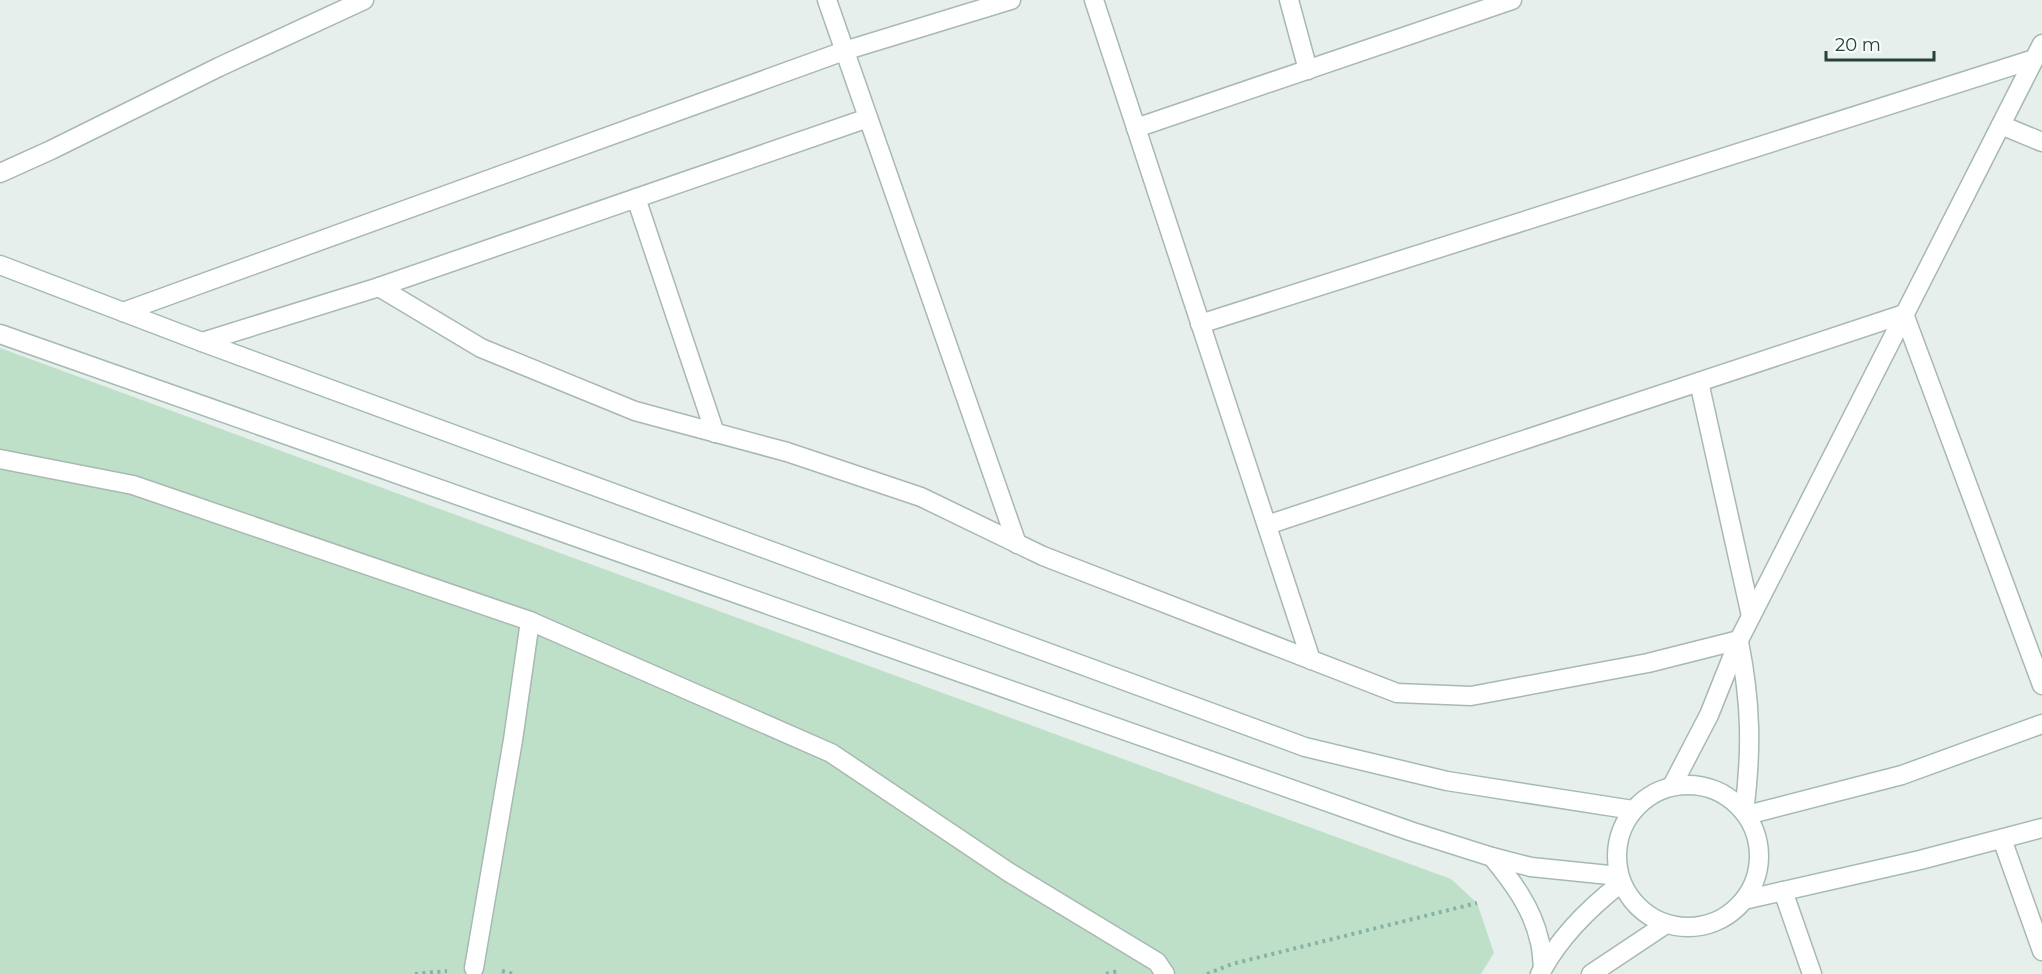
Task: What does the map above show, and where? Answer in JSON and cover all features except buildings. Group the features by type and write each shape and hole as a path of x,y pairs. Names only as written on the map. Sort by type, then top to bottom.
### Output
{"street":[{"path":"0,172 51,150 219,67 364,0"},
{"path":"827,0 1017,544"},
{"path":"123,312 844,51 1011,0"},
{"path":"1094,0 1311,660"},
{"path":"1289,0 1308,70"},
{"path":"1136,128 1512,0"},
{"path":"1200,324 2038,52"},
{"path":"1672,786 1709,715 1739,640 2038,52"},
{"path":"202,342 379,287 868,118"},
{"path":"2001,125 2042,142"},
{"path":"636,198 715,433"},
{"path":"0,265 202,342 1305,747 1447,781 1633,810"},
{"path":"379,287 480,348 635,411 787,452 921,497 1053,560 1397,693 1471,696 1647,663 1739,640"},
{"path":"1266,525 1904,314"},
{"path":"1904,314 2042,685"},
{"path":"0,334 1398,827 1531,867 1620,879"},
{"path":"1699,382 1751,616"},
{"path":"0,459 133,485 530,621 831,753 1010,873 1157,962 1165,974"},
{"path":"474,968 513,740 530,621"},
{"path":"1739,640 1750,720 1745,813"},
{"path":"1745,813 1902,775 2042,724"},
{"path":"1692,784 1712,789 1729,798 1745,813 1757,836 1760,858 1755,881 1744,900 1728,915 1708,924 1687,927 1666,924 1647,915 1632,901 1620,879 1616,852 1621,830 1633,810 1650,795 1672,786 1692,784"},
{"path":"1744,900 2042,828"},
{"path":"2002,838 2042,951"},
{"path":"1492,857 1512,882 1528,909 1539,938 1542,971"},
{"path":"1542,971 1559,944 1578,921 1620,879"},
{"path":"1783,891 1812,974"},
{"path":"1590,974 1666,924"}],"path":[{"path":"1207,974 1232,964 1477,903"}],"green space":[{"path":"0,348 1451,879 1477,903 1494,953 1481,974 0,974"}]}
